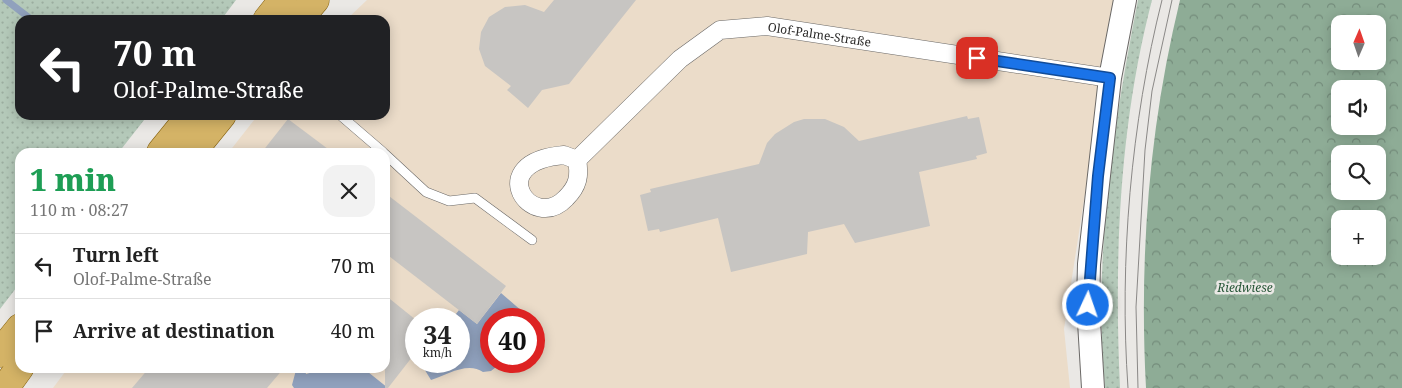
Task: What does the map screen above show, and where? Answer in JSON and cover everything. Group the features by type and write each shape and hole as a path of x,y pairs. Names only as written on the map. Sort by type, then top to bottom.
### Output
{"main road":[{"path":"271,15 283,0"},
{"path":"302,15 315,0"},
{"path":"164,148 187,120"},
{"path":"195,148 218,120"},
{"path":"0,353 15,334"},
{"path":"5,388 16,373"}],"street":[{"path":"1093,388 1088,305 1090,264 1110,78 1124,0"},
{"name":"Olof-Palme-Straße","path":"577,160 680,59 720,30 767,26 1110,78"}],"lane":[{"path":"346,120 378,148"},
{"path":"390,159 426,192 449,201 475,198 532,240"}],"shaded area":[{"path":"367,0 1115,0 1064,329 1070,388 53,388 64,373 390,373 390,148 232,148 254,120 390,120 390,15 351,15"}],"green space":[{"path":"0,0 236,0 225,15 15,15 15,120 144,120 122,148 15,148 15,290 0,309"},
{"path":"1138,0 1152,0 1132,96 1121,193 1118,291 1120,388 1105,388 1102,290 1108,193 1113,144"},
{"name":"Riedwiese","path":"1180,0 1402,0 1402,388 1146,388 1144,290 1146,241 1149,192 1161,96"}],"water":[{"path":"501,293 518,308 489,308"},
{"path":"470,319 477,324 480,320 480,370 470,368"},
{"path":"295,373 369,373 388,388 294,388 292,385"},
{"path":"427,373 448,373 431,380"}],"building":[{"path":"554,0 636,0 569,84 542,90 528,108 507,90 511,86 485,66 479,49 481,32 489,17 505,7 525,5 544,12"},
{"path":"967,116 968,119 979,117 987,153 976,156 977,159 919,172 930,226 855,243 844,224 808,232 807,254 731,272 718,218 660,232 659,229 648,231 640,195 651,192 650,189 759,164 767,143 775,134 794,122 804,119 825,119 844,127 859,141"},
{"path":"287,120 289,120 327,148 265,148"},
{"path":"390,197 506,286 489,308 480,308 480,320 477,324 470,319 470,308 456,308 390,257"},
{"path":"390,299 405,311 405,366 388,388 385,388 385,373 390,373"},
{"path":"145,373 280,373 267,388 132,388"}],"waterway":[{"path":"6,0 26,15"}],"tram line":[{"path":"1128,388 1125,291 1130,192 1142,95 1162,0"},
{"path":"1138,388 1136,307 1145,150 1152,91 1172,0"}],"route":[{"path":"977,58 1110,78 1098,176 1088,305"}]}
